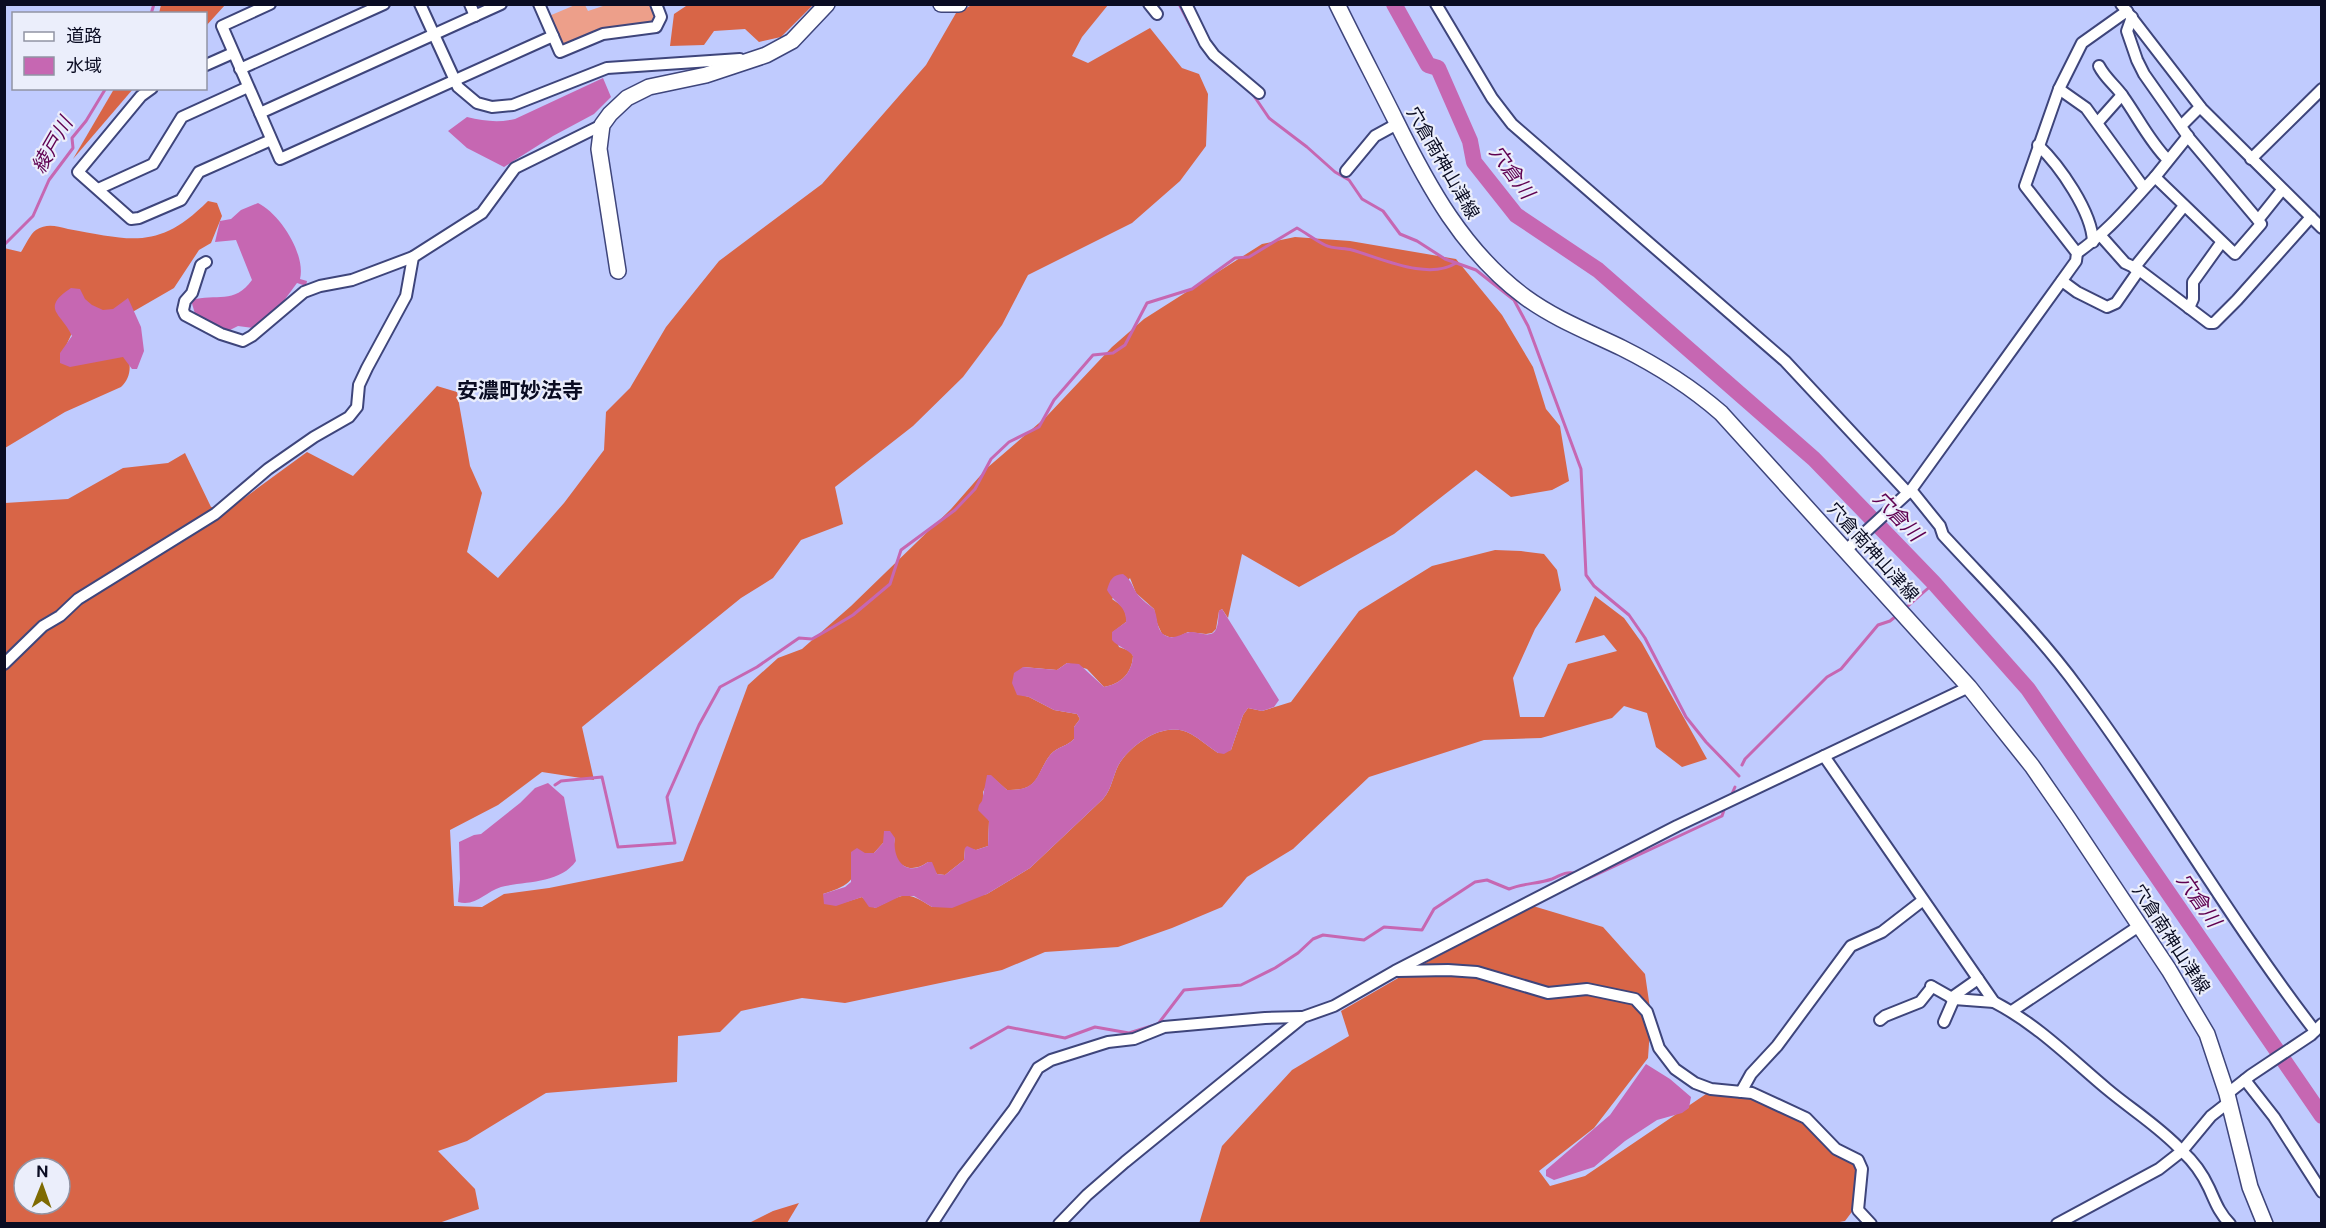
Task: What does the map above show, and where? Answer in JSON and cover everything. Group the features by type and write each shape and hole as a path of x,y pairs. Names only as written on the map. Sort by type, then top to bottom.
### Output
{"main road":[{"path":"618,271 599,148 602,124 627,98 649,87 706,75 766,55 792,41 827,4"},
{"path":"941,4 959,4"},
{"name":"穴倉南神山津線","path":"1337,4 1431,189 1465,240 1501,278 1543,309 1667,372 1695,391 1734,426 1849,548 1969,687 2032,766 2182,990 2207,1034 2228,1098 2250,1187 2265,1224"}],"street":[{"path":"270,4 222,26 280,159 553,36"},
{"path":"240,69 384,4"},
{"path":"420,4 454,81 462,93 477,103 492,108 505,107 607,68 752,59"},
{"path":"470,4 475,16"},
{"path":"260,113 501,4"},
{"path":"539,4 560,52 603,34 656,27 661,17 656,4"},
{"path":"1149,4 1157,14"},
{"path":"1186,4 1205,43 1214,55 1259,93"},
{"path":"1436,4 1489,92 1512,124 1785,361 1909,492 1940,526 1943,535 2034,634 2080,690 2138,773 2260,958 2317,1029 2248,1077 2182,1151 2144,1178 2057,1224"},
{"path":"1849,548 1909,492 2076,261 2077,253 2025,186 2059,89 2082,43 2127,11"},
{"path":"2127,11 2200,107 2322,228"},
{"path":"2127,11 2127,31 2144,74 2188,136 2261,224 2235,254 2155,177"},
{"path":"207,65 233,53"},
{"path":"2099,66 2103,75 2122,95 2148,136 2168,160"},
{"path":"98,189 153,164 182,117 248,87"},
{"path":"2059,89 2082,103 2144,188"},
{"path":"2252,159 2322,89"},
{"path":"149,90 141,96 78,172 131,219 139,218 181,200 199,172 271,140"},
{"path":"2098,122 2122,95"},
{"path":"2181,126 2200,107"},
{"path":"206,262 201,265 192,293 185,301 183,310 185,315 220,334 243,341 304,292 320,286 352,280 413,257 482,213 515,168 602,124"},
{"path":"1346,171 1376,136 1397,124"},
{"path":"2077,253 2097,239 2126,211 2188,136"},
{"path":"2038,145 2082,205 2097,239 2125,263 2136,268 2209,323 2214,323 2237,300 2311,217"},
{"path":"2258,220 2282,190"},
{"path":"2062,281 2077,292 2111,307 2116,303 2136,268 2184,206"},
{"path":"2189,308 2193,299 2193,282 2221,243"},
{"path":"4,664 43,626 60,616 78,599 215,514 268,469 314,437 349,417 357,407 359,386 367,368 406,296 413,257"},
{"path":"932,1224 963,1176 1014,1109 1038,1068 1051,1060 1108,1042 1134,1039 1164,1028 1265,1018 1303,1017 1334,1006 1395,971 1667,831 1969,687"},
{"path":"1824,756 1994,1002"},
{"path":"1741,1092 1751,1074 1783,1039 1851,946 1882,932 1923,901"},
{"path":"2012,1011 2139,926"},
{"path":"1395,971 1477,972 1548,993 1587,989 1635,999 1647,1012 1659,1048 1675,1069 1695,1083 1711,1089 1761,1097 1806,1118 1836,1149 1857,1160 1862,1169 1858,1209 1871,1224"},
{"path":"1944,1022 1953,999 1977,979"},
{"path":"1880,1020 1920,1002 1931,986 1953,999 1994,1002 2012,1011 2050,1038 2104,1087 2157,1127 2182,1151 2202,1177 2217,1207 2230,1224"},
{"path":"1059,1224 1087,1195 1125,1162 1303,1017"},
{"path":"2248,1077 2322,1192"}],"shaded area":[{"path":"161,4 225,5 207,25 207,12 159,12"},
{"path":"651,4 657,17 654,23 600,31 564,44 560,43 549,16 575,5 585,5 588,11 606,5"},
{"path":"689,4 813,5 781,37 759,42 745,29 714,31 704,45 670,46 674,14"},
{"path":"972,5 1108,5 1082,37 1072,56 1088,63 1150,28 1182,68 1199,74 1208,94 1206,146 1180,181 1132,223 1028,275 1002,325 963,377 913,426 835,487 843,524 801,540 773,578 741,598 582,727 594,780 542,772 498,805 450,830 454,906 482,907 504,894 549,888 683,861 748,685 778,658 802,649 851,606 951,509 987,468 1046,417 1112,347 1144,319 1262,244 1295,237 1350,241 1456,259 1502,315 1533,367 1546,409 1560,426 1569,481 1552,490 1511,497 1476,470 1394,534 1299,587 1242,554 1228,618 1222,609 1219,611 1216,629 1212,633 1188,632 1178,637 1162,634 1154,609 1136,593 1130,578 1112,599 1123,608 1126,614 1126,622 1113,632 1119,647 1130,651 1133,656 1130,668 1124,677 1104,687 1087,669 1067,663 1057,670 1023,667 1018,694 1054,710 1077,714 1080,719 1074,727 1074,739 1051,754 1036,780 1026,788 1007,790 991,776 983,792 983,801 989,821 988,846 976,850 965,848 964,860 945,875 937,874 928,862 920,867 903,866 894,854 895,838 883,843 874,853 865,853 857,870 846,884 823,894 836,905 862,897 875,908 892,899 904,896 915,898 932,907 987,894 1030,868 1103,799 1121,761 1143,740 1162,731 1181,730 1191,734 1218,753 1231,750 1243,715 1248,708 1262,711 1291,702 1359,611 1432,566 1495,550 1544,554 1557,570 1561,590 1535,629 1513,678 1520,717 1544,717 1568,664 1617,651 1604,635 1575,643 1595,596 1624,618 1642,643 1707,759 1682,767 1656,747 1647,713 1624,706 1612,718 1541,738 1484,740 1369,777 1293,849 1247,877 1222,907 1172,928 1118,947 1045,952 1002,970 845,1003 802,998 741,1011 720,1032 678,1036 677,1082 546,1093 467,1141 438,1151 475,1189 479,1209 439,1223 5,1224 5,503 68,499 123,468 168,463 185,453 211,507 232,507 307,452 353,476 437,386 457,392 470,466 482,493 467,552 498,578 564,503 604,450 606,412 630,388 666,327 719,261 822,184 926,65 956,13"},
{"path":"113,90 132,90 73,159"},
{"path":"208,201 217,203 222,216 211,243 199,250 174,288 129,314 72,333 63,352 127,355 129,372 124,384 65,412 5,448 4,248 21,252 34,232 48,226 127,238 158,235 174,228"},
{"path":"1533,906 1603,927 1645,974 1651,1015 1648,1058 1594,1128 1539,1171 1550,1186 1585,1176 1706,1094 1749,1097 1805,1121 1855,1164 1857,1169 1854,1209 1845,1221 1834,1223 1199,1224 1222,1146 1292,1070 1349,1036 1341,1011 1412,970"},
{"path":"799,1203 787,1223 749,1223 773,1211"}],"water":[{"path":"603,78 611,97 594,114 553,136 504,167 467,148 448,131 467,117 491,121 515,119"},
{"path":"258,203 275,216 290,236 299,258 300,279 307,281 306,286 297,283 280,306 253,328 238,326 230,330 221,328 200,319 195,314 191,300 225,297 239,293 252,280 236,240 215,242 220,221 231,219 241,210"},
{"path":"71,288 80,289 85,299 103,310 113,309 128,298 141,327 144,351 137,369 132,369 123,357 70,367 60,363 60,353 72,336 55,307 61,295"},
{"path":"1123,574 1140,597 1154,609 1159,629 1167,636 1174,637 1190,632 1213,633 1217,626 1219,611 1222,609 1279,700 1274,707 1262,711 1248,708 1243,715 1231,750 1224,754 1218,753 1191,734 1181,730 1162,731 1143,740 1121,761 1103,799 1030,868 987,894 952,908 932,907 914,896 901,896 876,908 869,907 862,897 836,906 824,904 823,894 845,887 851,882 851,852 857,848 865,853 874,853 883,843 884,831 890,831 895,838 896,854 902,865 914,868 932,862 937,874 945,875 964,860 967,846 976,850 988,846 989,821 978,810 987,775 991,775 1007,790 1026,788 1035,780 1051,754 1074,739 1074,727 1080,719 1077,714 1054,710 1029,697 1017,695 1012,683 1014,673 1023,667 1057,670 1067,663 1079,664 1104,687 1124,677 1130,668 1133,656 1112,640 1112,632 1126,622 1126,617 1122,608 1107,590 1112,579"},
{"path":"548,783 564,797 576,861 561,874 552,878 501,887 475,901 458,902 459,842 481,834 535,788"},
{"path":"1646,1064 1670,1079 1691,1097 1689,1108 1682,1113 1657,1120 1625,1141 1594,1167 1554,1180 1546,1176 1546,1170 1610,1115"}],"waterway":[{"name":"綾戸川","path":"152,12 154,4"},
{"path":"1179,4 1207,54 1233,77"},
{"name":"穴倉川","path":"1394,4 1428,65 1438,68 1470,141 1474,162 1516,215 1598,270 1814,459 1934,583 2028,689 2322,1116"},
{"name":"綾戸川","path":"4,245 33,216 49,180 73,148 72,138 86,121 105,90"},
{"path":"1252,93 1269,118 1335,172 1349,180 1362,199 1383,211 1400,234 1417,241 1445,259 1476,270 1514,300 1528,326 1581,469 1586,575 1594,586 1629,615 1645,638 1686,717 1706,742 1739,776"},
{"path":"555,785 561,781 602,777 618,847 675,843 667,797 699,725 720,687 757,667 799,638 812,639 853,615 890,584 901,550 955,510 975,489 991,459 1009,442 1039,427 1054,400 1093,355 1113,353 1125,345 1147,303 1192,289 1235,258 1249,257 1297,228 1328,246 1352,250 1404,266 1432,270 1456,263"},
{"path":"1908,606 1934,583"},
{"path":"1742,765 1745,759 1827,677 1841,669 1878,625 1895,617"},
{"path":"1731,796 1735,787"},
{"path":"1584,878 1587,879 1722,816 1724,810"},
{"path":"971,1048 1008,1027 1065,1038 1095,1027 1129,1033 1158,1024 1184,990 1241,985 1275,968 1298,953 1313,939 1323,935 1364,940 1384,927 1422,930 1434,909 1475,882 1487,880 1509,889 1547,881 1565,873 1574,873"}],"district":[{"name":"安濃町妙法寺","path":"520,391"}]}
